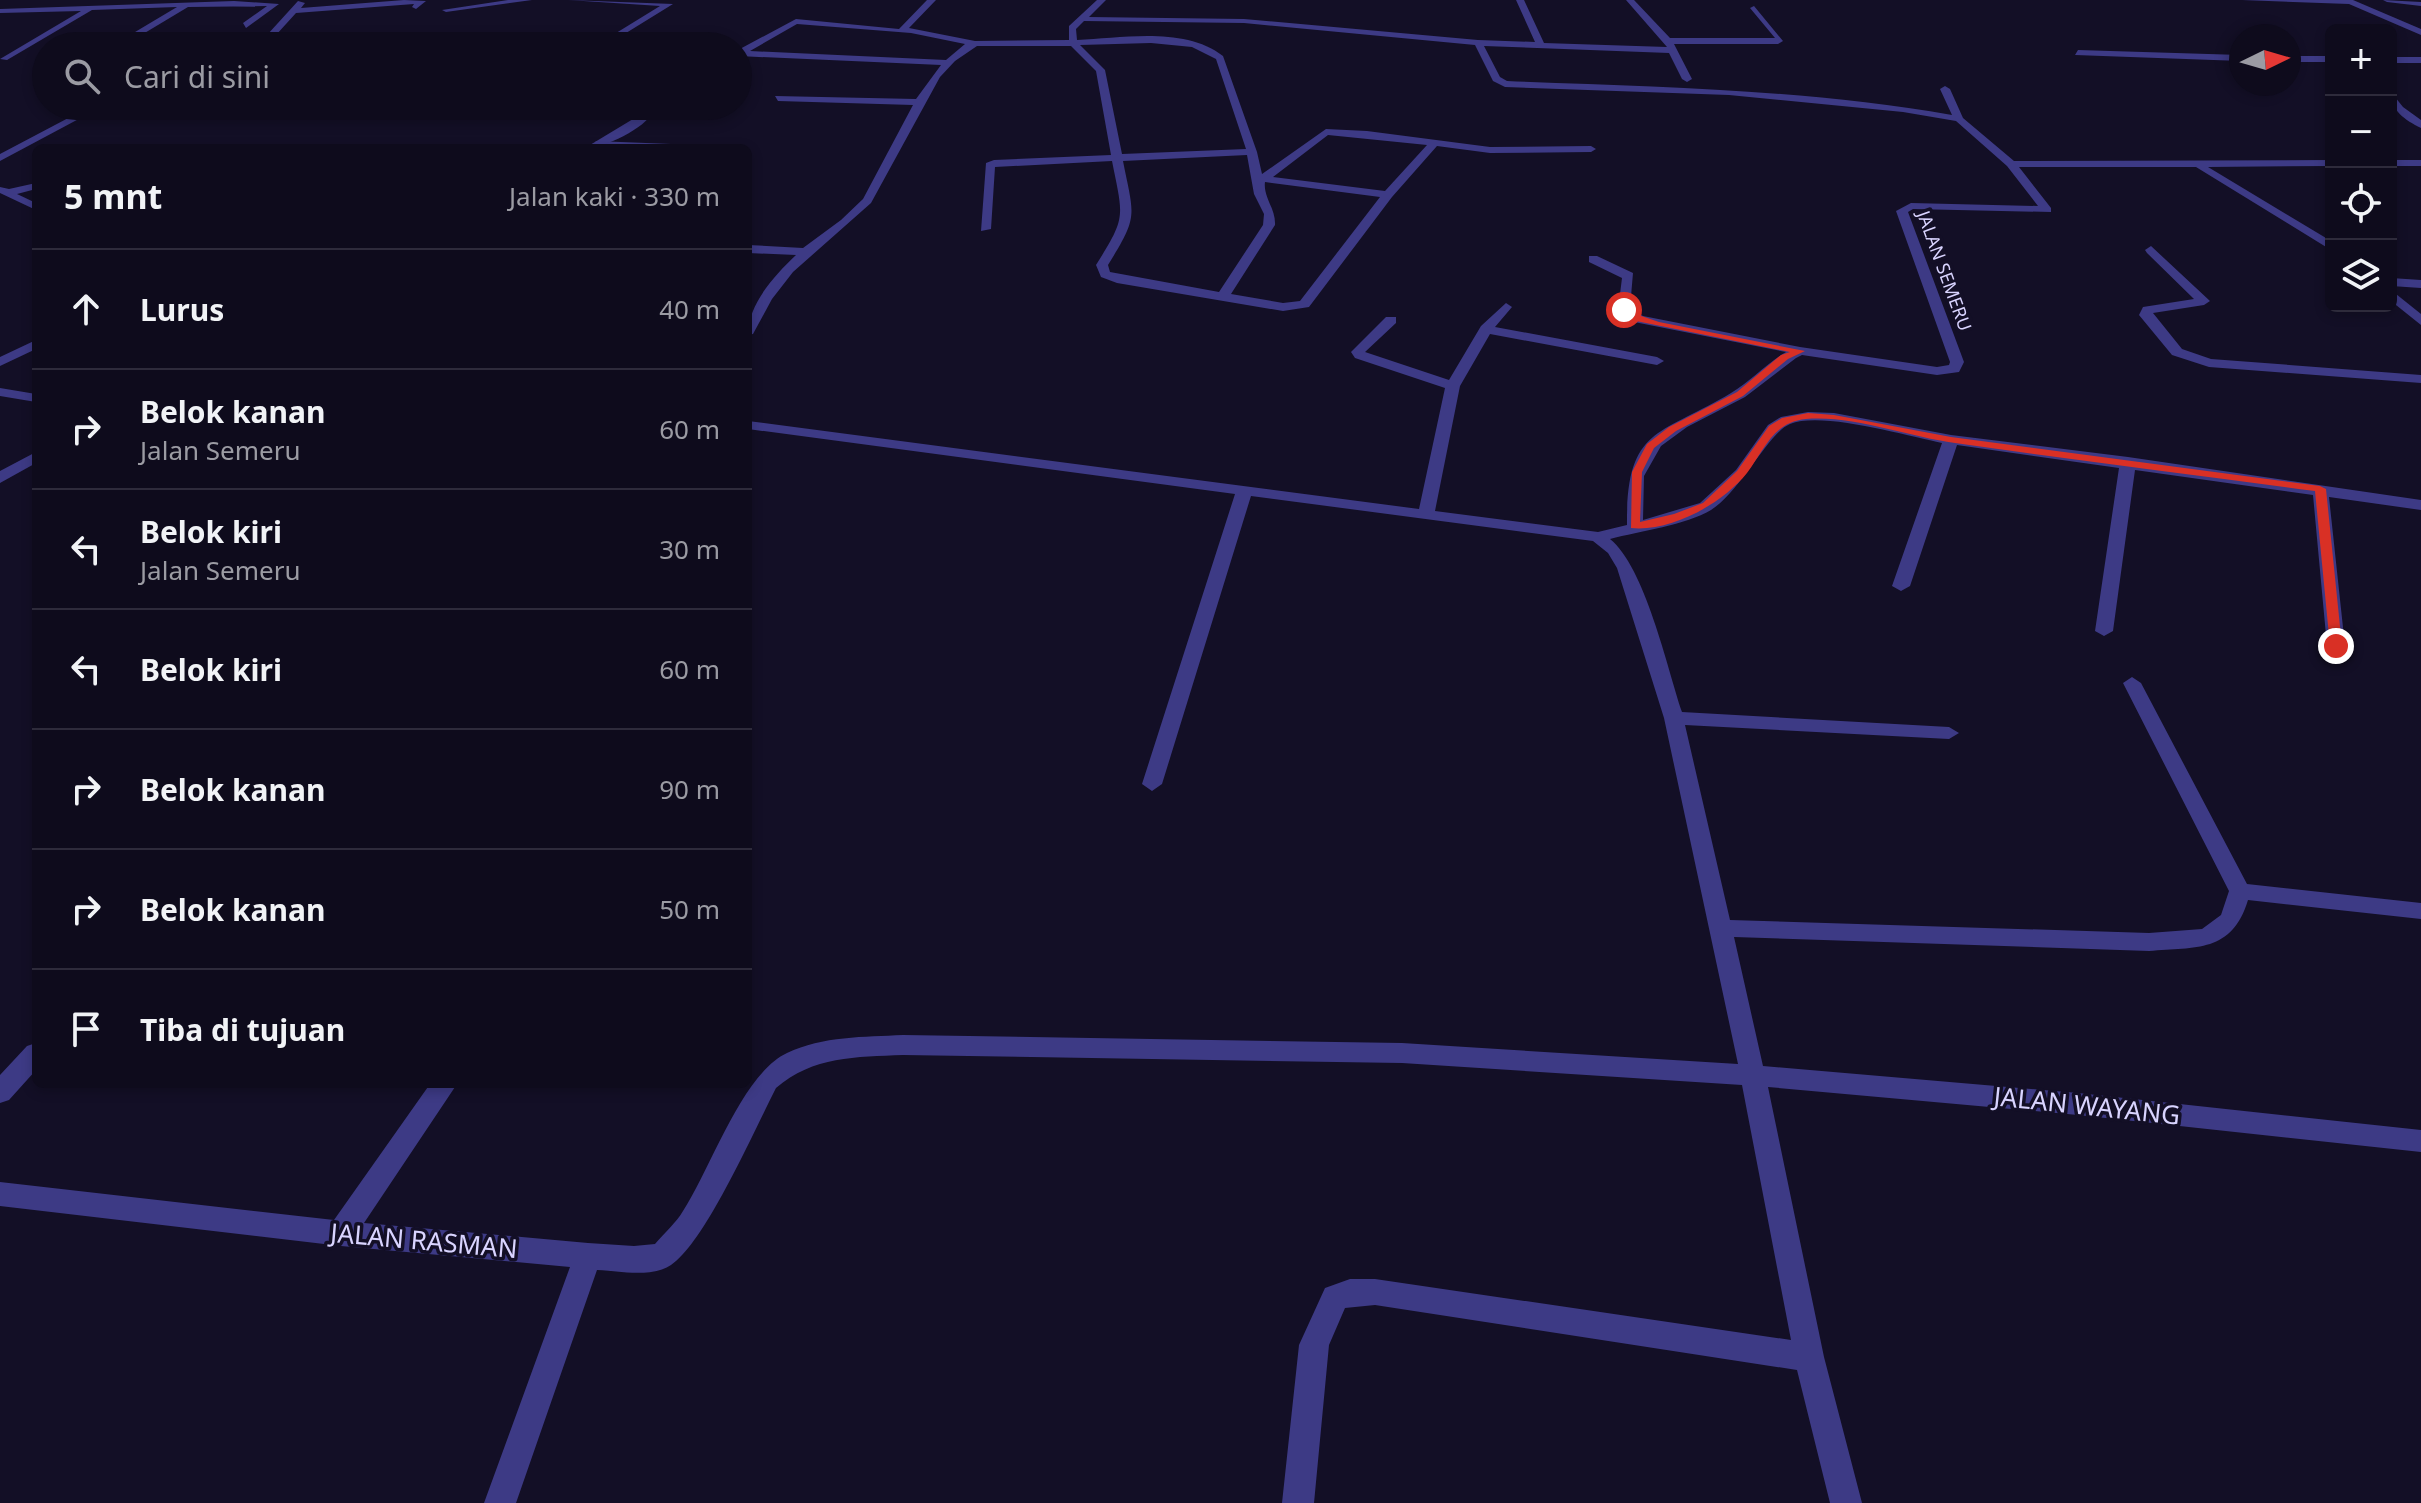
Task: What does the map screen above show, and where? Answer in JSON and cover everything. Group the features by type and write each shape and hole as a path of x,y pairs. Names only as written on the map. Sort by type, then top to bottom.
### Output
{"street":[{"path":"126,7 139,0"},
{"path":"273,32 292,11 309,0"},
{"path":"446,10 528,0"},
{"path":"572,0 673,2"},
{"path":"907,32 904,26 932,0"},
{"path":"1102,0 1072,28 1073,43 1100,70 1127,221 1105,256 1102,265 1105,274 1117,279 1283,307 1304,304 1388,195 1433,144"},
{"path":"1520,0 1541,46"},
{"path":"1630,0 1670,45 1687,79"},
{"path":"2246,0 2348,1 2421,32"},
{"path":"2387,0 2421,4"},
{"path":"0,11 236,1 275,4 246,25"},
{"path":"292,11 422,1 416,7"},
{"path":"623,32 673,2"},
{"path":"141,32 188,4"},
{"path":"49,32 91,8"},
{"path":"1084,19 1244,21 1541,46 1778,41 1780,39 1754,8"},
{"path":"752,46 796,21 950,37 972,43 1174,42 1214,50 1220,58 1262,181 1270,214 1269,225 1224,295"},
{"path":"4,58 32,42"},
{"path":"753,309 806,252 864,204 882,178 945,62 972,43"},
{"path":"1478,43 1496,79 1505,84 1836,100 1959,119"},
{"path":"2078,53 2229,58"},
{"path":"752,54 945,62"},
{"path":"2301,59 2325,59"},
{"path":"2397,60 2421,60"},
{"path":"1945,89 1959,119 2011,164 2325,163"},
{"path":"1757,94 1757,107"},
{"path":"2392,96 2399,109 2421,125"},
{"path":"778,98 922,102"},
{"path":"0,158 72,120"},
{"path":"597,144 641,120"},
{"path":"1262,181 1326,132 1367,134 1490,150 1591,149"},
{"path":"985,229 990,165 994,163 1252,152"},
{"path":"2397,163 2421,163"},
{"name":"JALAN SEMERU","path":"1800,351 1937,371 1954,369 1957,362 1902,211 1911,206 2047,210 2011,164"},
{"path":"2198,165 2325,242"},
{"path":"1262,181 1388,195"},
{"path":"5,191 32,187"},
{"path":"5,191 32,205"},
{"path":"752,249 806,252"},
{"path":"2151,250 2204,301 2148,310 2146,315 2184,357 2249,368 2421,379"},
{"path":"1593,259 1629,276 1624,310 1639,319 1800,351"},
{"path":"2397,282 2421,284"},
{"path":"2397,299 2421,321"},
{"path":"1426,514 1453,386 1486,329 1506,307"},
{"path":"1391,320 1361,348 1358,352 1360,355 1453,386"},
{"path":"1486,329 1657,361"},
{"path":"0,362 32,346"},
{"path":"1635,526 1637,472 1650,446 1672,429 1740,394 1784,357 1800,351"},
{"path":"0,392 32,397"},
{"path":"752,426 1598,537 1677,517 1706,506 1741,473 1773,428 1786,420 1808,416 1834,417 1951,440 2128,462 2421,505"},
{"path":"1901,586 1951,440"},
{"path":"0,478 32,459"},
{"path":"2104,631 2128,462"},
{"path":"1152,784 1245,489"},
{"path":"2320,489 2336,646"},
{"path":"1598,537 1614,550 1626,568 1674,718 1753,1075 1809,1357 1846,1503"},
{"path":"1720,928 2149,942 2207,937 2231,920 2240,891 2132,683"},
{"path":"1674,718 1949,733"},
{"path":"2240,891 2421,911"},
{"name":"JALAN WAYANG","path":"588,1256 634,1259 662,1256 692,1222 767,1081 781,1065 834,1049 903,1045 1402,1053 1753,1075 2078,1104 2421,1141"},
{"path":"0,1092 32,1057"},
{"path":"341,1233 441,1088"},
{"name":"JALAN RASMAN","path":"0,1194 341,1233 588,1256"},
{"path":"500,1503 588,1256"},
{"path":"1298,1503 1314,1345 1335,1298 1350,1292 1375,1292 1809,1357"}],"route":[{"path":"1624,310 1639,319 1659,324 1800,351 1774,364 1759,381 1740,394 1672,429 1650,446 1637,472 1635,526 1677,517 1706,506 1741,473 1773,428 1786,420 1808,416 1834,417 1951,440 2320,489 2336,646"}]}
